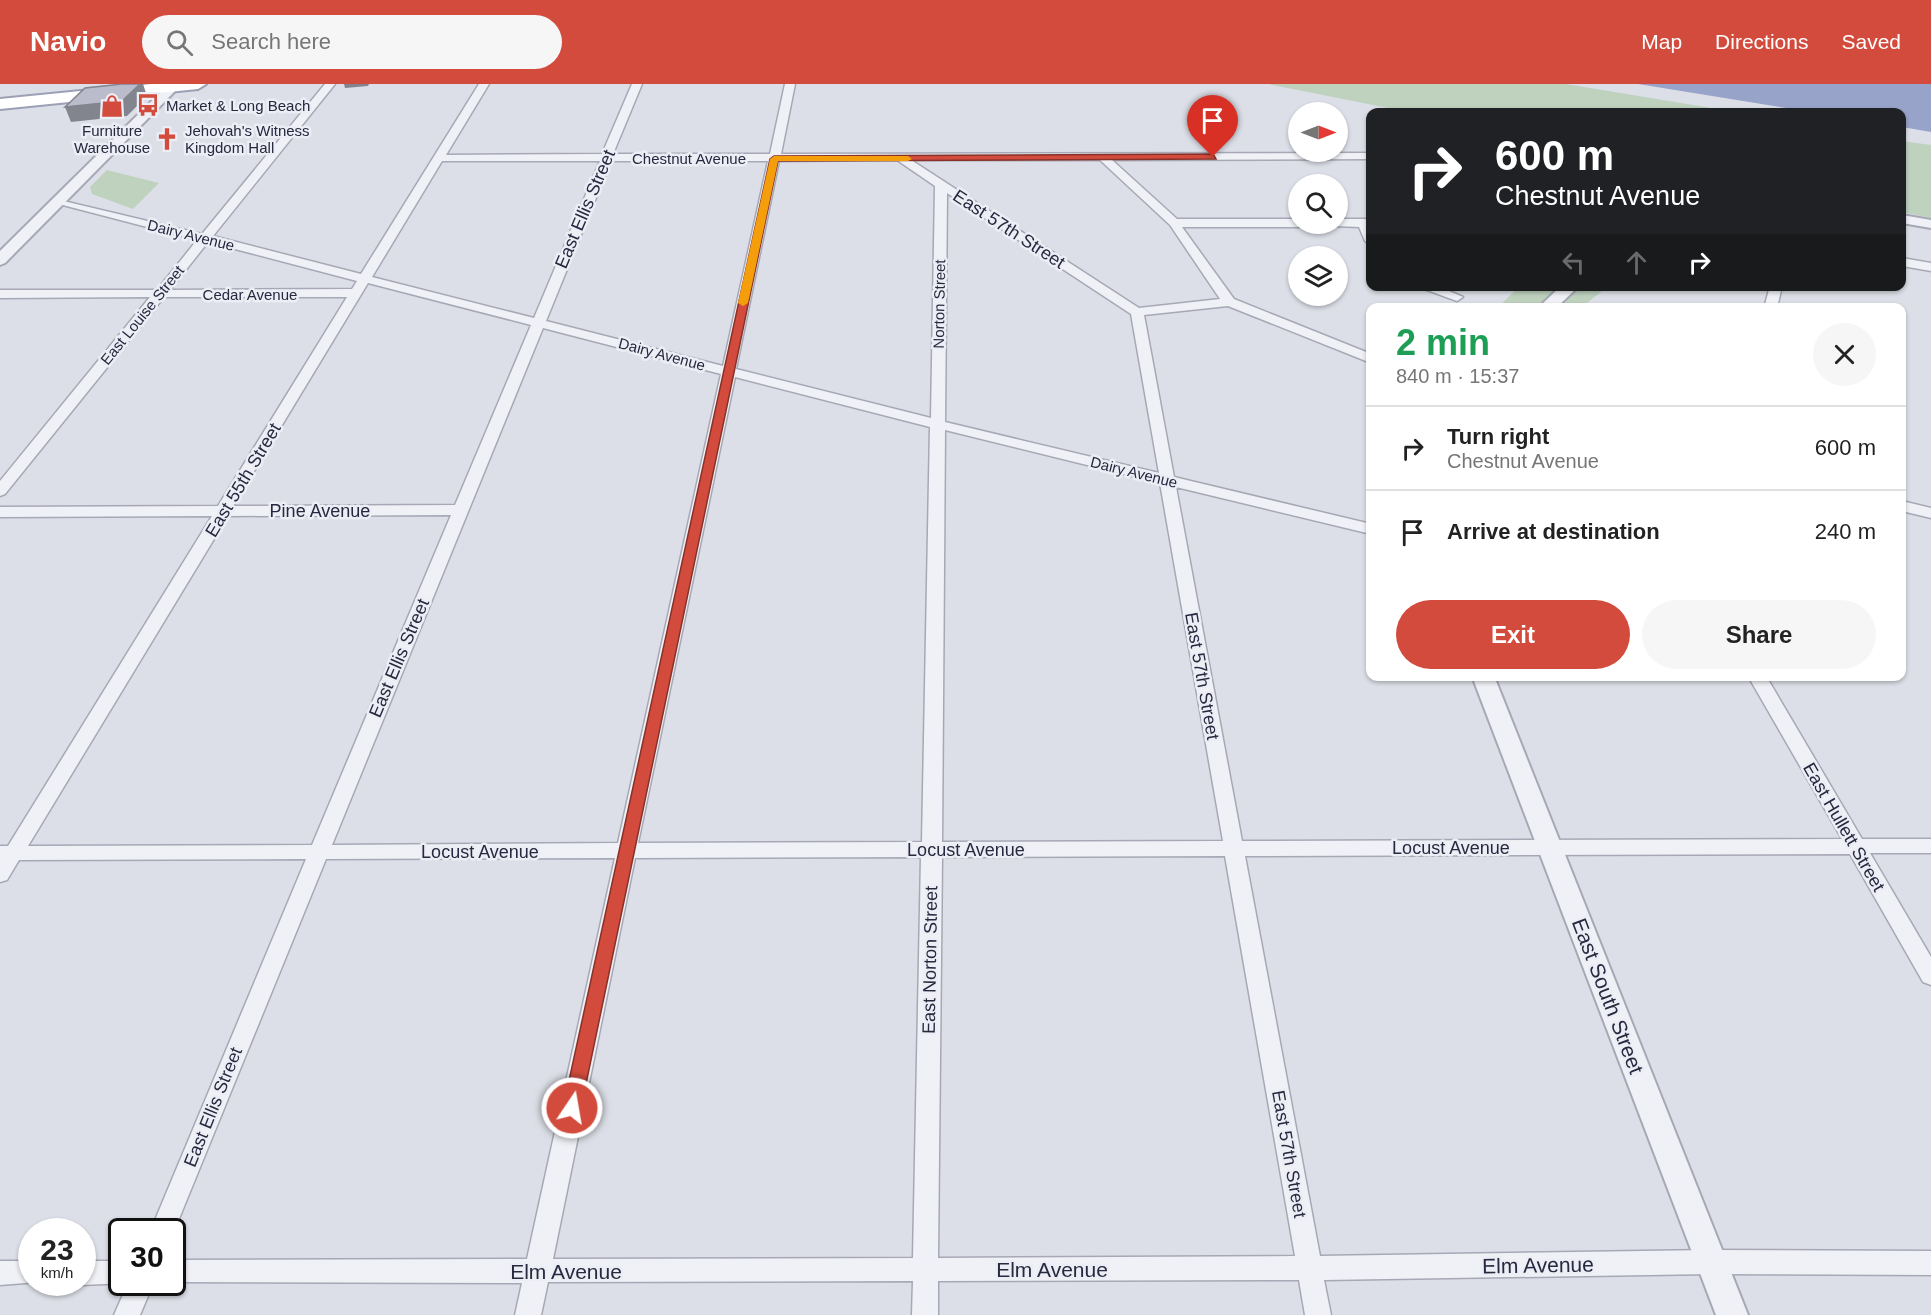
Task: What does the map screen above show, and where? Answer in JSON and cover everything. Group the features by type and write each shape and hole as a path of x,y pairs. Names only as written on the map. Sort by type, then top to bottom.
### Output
{"main road":[{"path":"0,97 132,84"},
{"path":"0,104 198,84"}],"street":[{"name":"East Louise Street","path":"0,491 330,84"},
{"name":"East 55th Street","path":"0,875 7,853 224,511 484,84"},
{"name":"East Ellis Street","path":"168,1218 637,84"},
{"path":"528,1315 790,84"},
{"path":"0,260 174,85"},
{"name":"Chestnut Avenue","path":"439,158 902,159 1366,156"},
{"path":"1102,157 1174,223 1216,288 1229,302 1366,357"},
{"name":"East 57th Street","path":"902,159 1137,312 1165,480 1318,1315"},
{"name":"Norton Street","path":"936,424 941,184"},
{"name":"Dairy Avenue","path":"59,201 204,238 360,286 538,322 936,424 1366,528"},
{"path":"1906,220 1931,224"},
{"path":"1174,223 1288,223"},
{"path":"1348,223 1366,223"},
{"path":"1906,263 1931,267"},
{"name":"Cedar Avenue","path":"0,294 160,294 360,286"},
{"path":"1438,291 1457,297"},
{"path":"1552,303 1565,291"},
{"path":"1137,312 1229,302"},
{"name":"East Norton Street","path":"926,1315 936,424"},
{"path":"1906,507 1931,513"},
{"name":"Pine Avenue","path":"0,512 461,510"},
{"name":"East South Street","path":"1485,681 1732,1315"},
{"name":"East Hullett Street","path":"1760,681 1931,976"},
{"name":"Locust Avenue","path":"7,853 1931,846"},
{"name":"Elm Avenue","path":"186,1272 1309,1268 1711,1262 1931,1263"},
{"path":"0,1273 18,1273"},
{"path":"127,1315 135,1296"}],"green space":[{"path":"1268,84 1566,84 1712,108 1388,108"},
{"path":"1906,142 1931,145 1931,218 1906,213"},
{"path":"107,170 159,183 133,209 92,194 90,187"},
{"path":"1515,291 1602,291 1587,303 1502,303"}],"water":[{"path":"1638,84 1931,84 1931,132 1906,128 1906,108 1786,108"}],"building":[{"path":"140,84 122,101 65,107 85,88"}],"slow traffic":[{"path":"743,303 774,159 908,159"}],"place":[{"name":"Market & Long Beach","path":"148,105"},
{"name":"Furniture Warehouse","path":"112,106"},
{"name":"Jehovah's Witness Kingdom Hall","path":"167,139"}],"route":[{"path":"572,1108 774,159 1213,157"}]}
